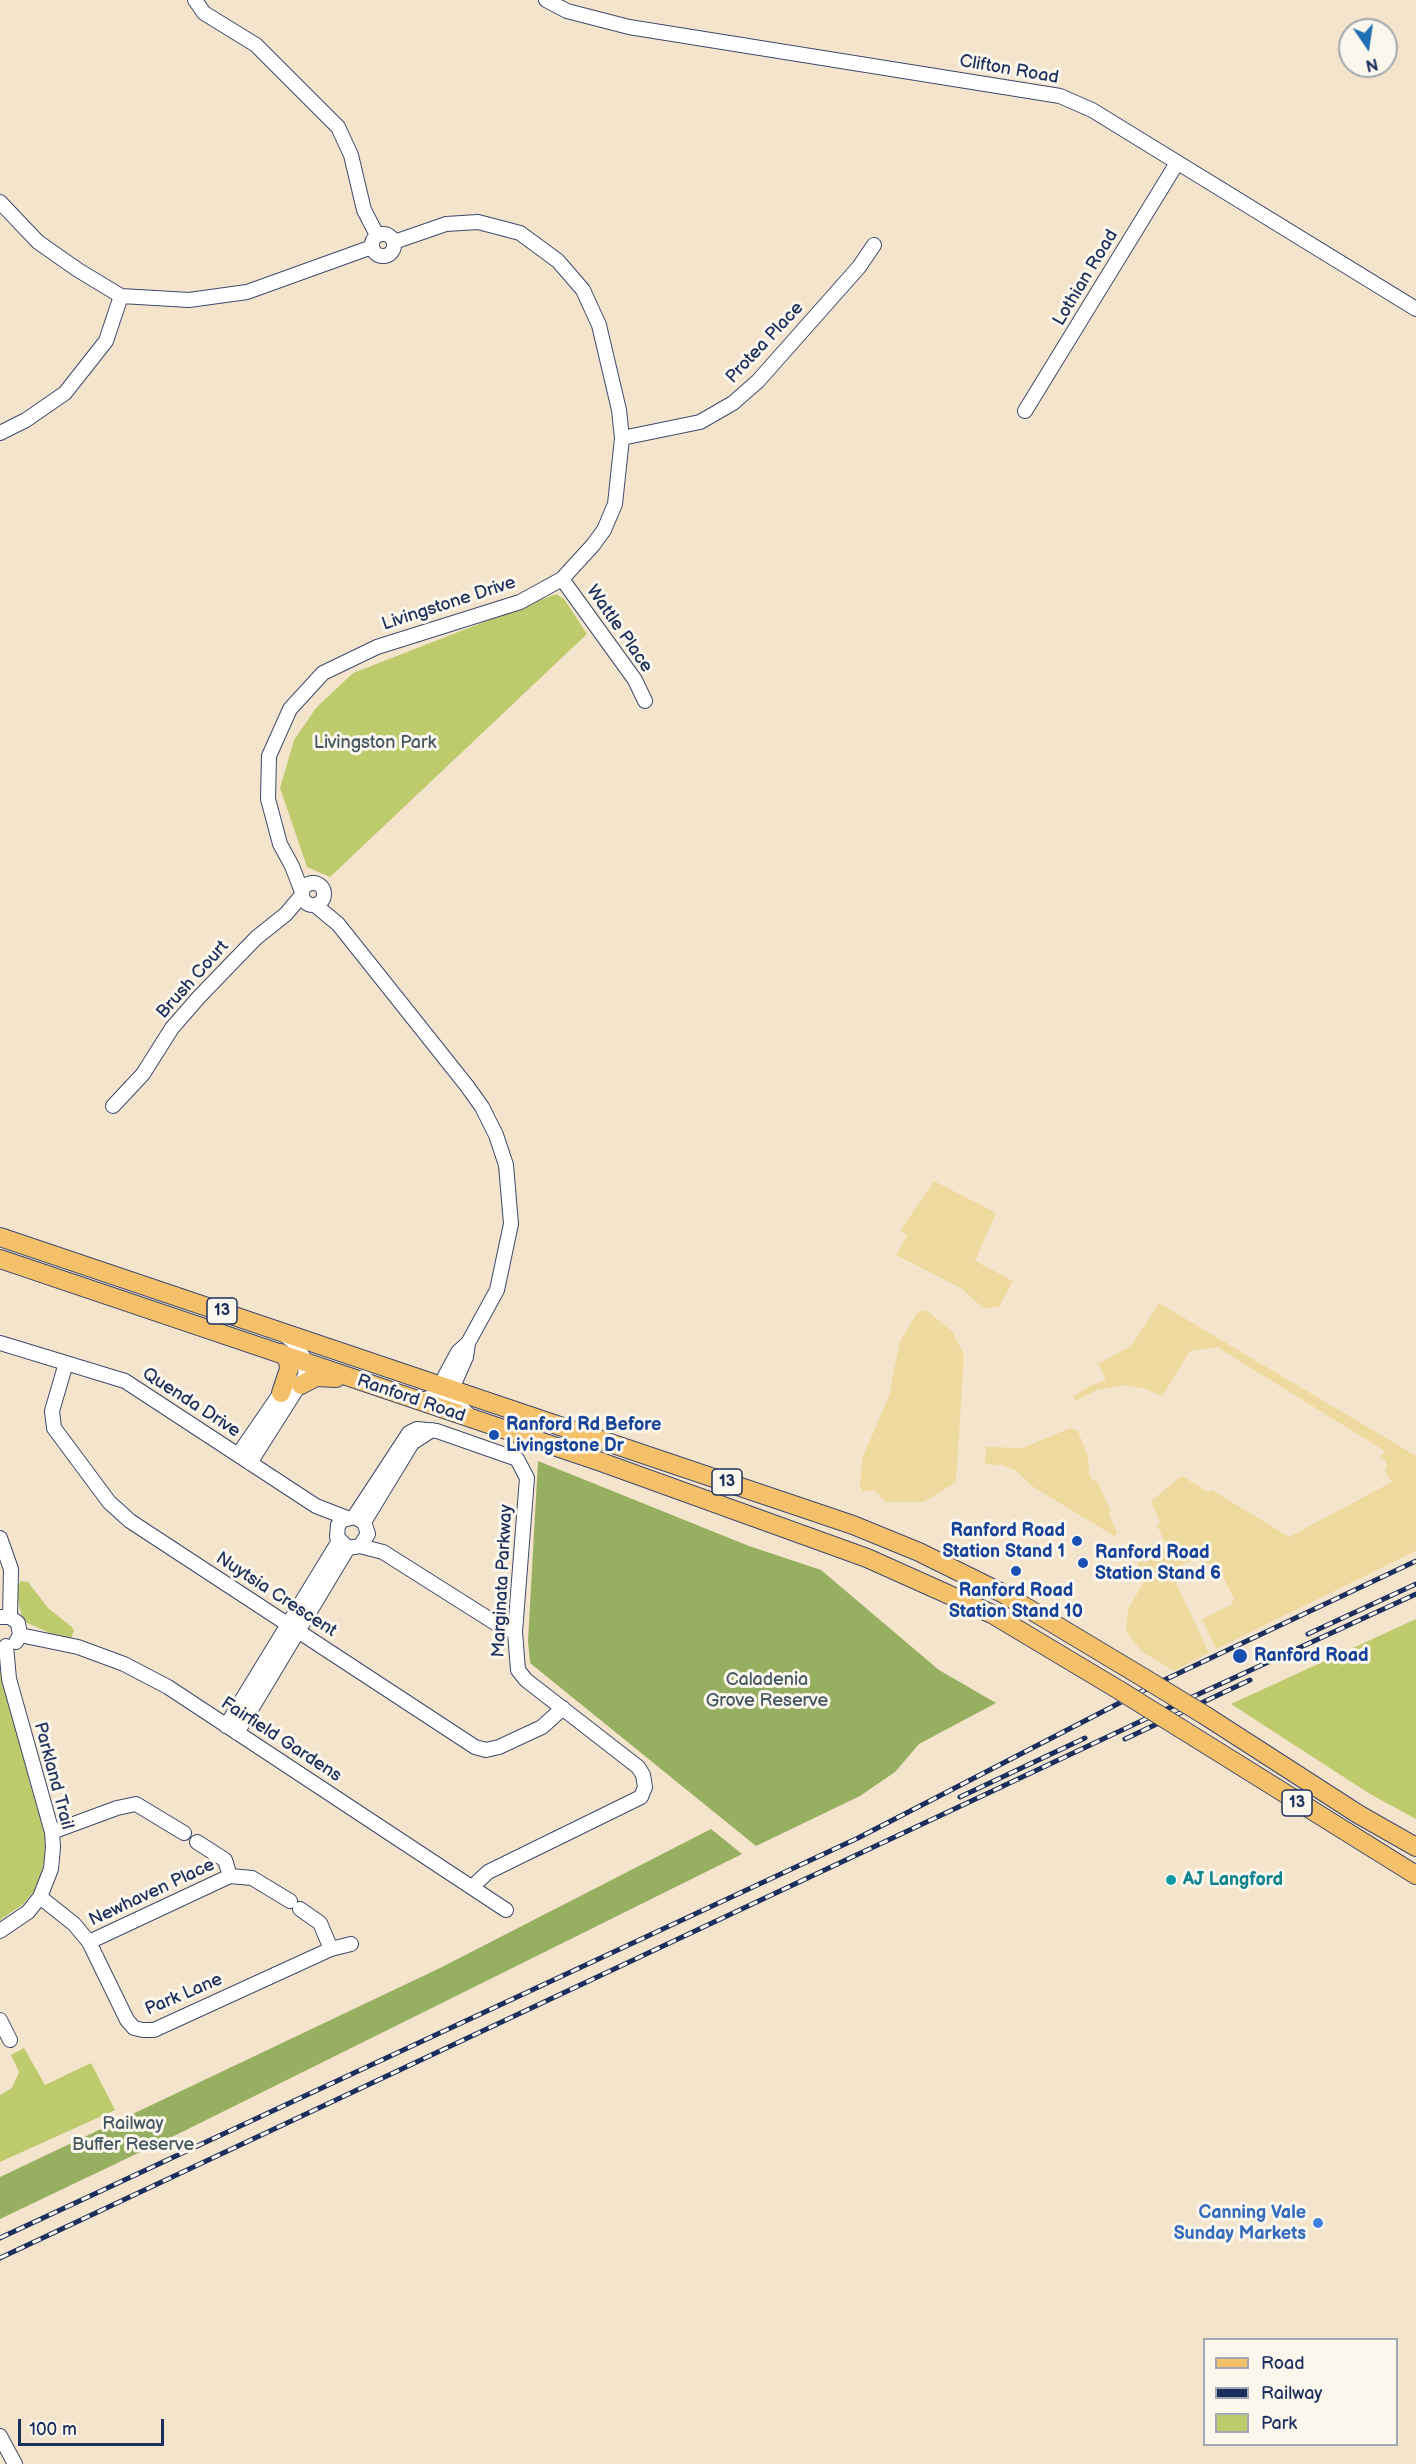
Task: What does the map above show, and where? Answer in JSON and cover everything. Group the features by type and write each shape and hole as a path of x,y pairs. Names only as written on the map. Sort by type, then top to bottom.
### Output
{"main road":[{"name":"Ranford Road","path":"0,1237 450,1385 476,1396 823,1514 919,1552 1004,1593 1206,1716 1358,1814 1416,1847"},
{"name":"Ranford Road","path":"0,1259 306,1361 414,1401 601,1462 826,1542 912,1576 992,1614 1119,1690 1416,1875"},
{"path":"281,1353 288,1360 289,1369 281,1393"},
{"path":"301,1385 324,1376 373,1386"}],"street":[{"path":"0,202 38,242 121,296 189,300 247,292 374,241 387,235 394,242 391,253 385,256 374,253 374,241 351,155 338,127 256,45 204,13 195,0"},
{"name":"Clifton Road","path":"546,0 567,11 629,27 1060,96 1092,110 1416,309"},
{"name":"Lothian Road","path":"1025,411 1178,163"},
{"name":"Livingstone Drive","path":"394,242 446,224 478,222 520,232 558,261 583,290 599,325 619,410 622,438 615,504 604,530 562,579 520,602 377,647 323,672 290,709 269,756 268,799 279,844 310,898 338,924 482,1107 496,1134 506,1165 511,1224 507,1252 497,1290 468,1343 446,1372 450,1385"},
{"name":"Protea Place","path":"622,438 700,422 733,403 765,372 859,267 874,245"},
{"path":"0,433 26,420 65,393 106,341 121,296"},
{"name":"Wattle Place","path":"562,579 635,680 645,701"},
{"name":"Livingstone Drive","path":"292,866 315,883"},
{"name":"Brush Court","path":"113,1106 143,1074 172,1028 192,1005 256,938 310,898 306,884 315,883"},
{"path":"244,1459 301,1385 305,1376 306,1361 293,1342 276,1329"},
{"name":"Quenda Drive","path":"0,1343 125,1381 316,1506 358,1523 383,1552"},
{"path":"244,1459 295,1371 306,1361 336,1349"},
{"name":"Nuytsia Crescent","path":"66,1363 52,1411 54,1428 109,1502 130,1521 475,1747 486,1750 499,1747 543,1727 563,1708"},
{"path":"414,1401 429,1398 450,1385 453,1401 480,1423"},
{"name":"Marginata Parkway","path":"231,1730 346,1541 412,1443 432,1430 517,1459 524,1469 526,1478 515,1632 518,1670 526,1680 638,1767 643,1775 645,1787 641,1797 488,1872 472,1887"},
{"name":"Quenda Drive","path":"316,1506 346,1541 383,1552 493,1619 500,1626 515,1632"},
{"name":"Marginata Parkway","path":"346,1541 358,1523"},
{"path":"0,1538 11,1569 5,1617 18,1623 20,1635 14,1644 3,1646"},
{"path":"493,1619 516,1616"},
{"name":"Fairfield Gardens","path":"20,1635 78,1647 124,1664 168,1687 506,1910"},
{"name":"Parkland Trail","path":"0,1931 28,1912 40,1897 51,1869 52,1832 9,1679 3,1646"},
{"path":"52,1832 117,1808 135,1804 184,1833"},
{"name":"Newhaven Place","path":"197,1842 225,1860 230,1876"},
{"name":"Newhaven Place","path":"89,1942 230,1876 252,1878 320,1923 331,1949"},
{"name":"Park Lane","path":"40,1897 74,1924 89,1942 127,2020 134,2028 143,2030 154,2030 331,1949 351,1944"},
{"path":"0,2020 10,2040"},
{"path":"0,2436 15,2464"}],"green space":[{"name":"Livingston Park","path":"556,594 564,599 587,634 330,877 307,867 280,788 294,740 316,708 353,673"},
{"name":"Caladenia Grove Reserve","path":"538,1461 749,1546 821,1570 939,1670 996,1703 919,1744 895,1772 860,1796 756,1846 530,1663 528,1641"},
{"path":"21,1581 28,1582 48,1608 72,1627 74,1631 71,1638 52,1634 23,1621 15,1589"},
{"path":"1416,1619 1416,1819 1370,1794 1231,1704"},
{"path":"0,1660 47,1833 45,1859 38,1887 22,1905 0,1920"},
{"name":"Railway Buffer Reserve","path":"711,1829 742,1854 178,2134 0,2219 0,2177 440,1968"},
{"path":"24,2048 45,2085 91,2063 115,2110 0,2162 0,2095 12,2088 19,2072 11,2055"}],"sand":[{"path":"934,1181 996,1213 975,1261 1013,1281 999,1307 983,1308 961,1288 896,1255 907,1236 900,1231"},
{"path":"1159,1303 1416,1456 1416,1551 1216,1649 1202,1619 1231,1605 1234,1599 1220,1570 1203,1561 1191,1561 1170,1570 1209,1653 1174,1671 1141,1651 1126,1632 1128,1609 1144,1582 1137,1565 1140,1560 1146,1563 1150,1557 1156,1559 1165,1543 1157,1525 1160,1522 1151,1501 1182,1476 1208,1492 1212,1490 1289,1537 1392,1482 1385,1471 1387,1465 1381,1456 1385,1451 1217,1347 1190,1351 1162,1396 1143,1388 1124,1385 1097,1390 1076,1401 1073,1397 1091,1385 1106,1380 1098,1364 1131,1346"},
{"path":"926,1310 952,1331 964,1355 956,1482 924,1502 886,1502 874,1490 863,1492 860,1486 862,1459 889,1396 900,1341 917,1313"},
{"path":"1070,1428 1078,1431 1088,1456 1089,1473 1098,1483 1111,1511 1109,1514 1117,1533 1114,1536 1032,1486 1015,1470 1002,1465 985,1464 986,1447 1023,1448"}],"railway":[{"path":"0,2238 858,1838 1160,1682 1416,1561"},
{"path":"1308,1634 1416,1584"},
{"path":"0,2258 1416,1594"},
{"path":"1125,1739 1250,1680"},
{"path":"960,1797 1085,1738"}],"place":[{"name":"Ranford Rd Before Livingstone Dr","path":"494,1435"},
{"name":"Ranford Road Station Stand 1","path":"1077,1541"},
{"name":"Ranford Road Station Stand 6","path":"1083,1563"},
{"name":"Ranford Road Station Stand 10","path":"1016,1571"},
{"name":"Ranford Road","path":"1240,1656"},
{"name":"AJ Langford","path":"1171,1880"},
{"name":"Canning Vale Sunday Markets","path":"1318,2223"}]}
